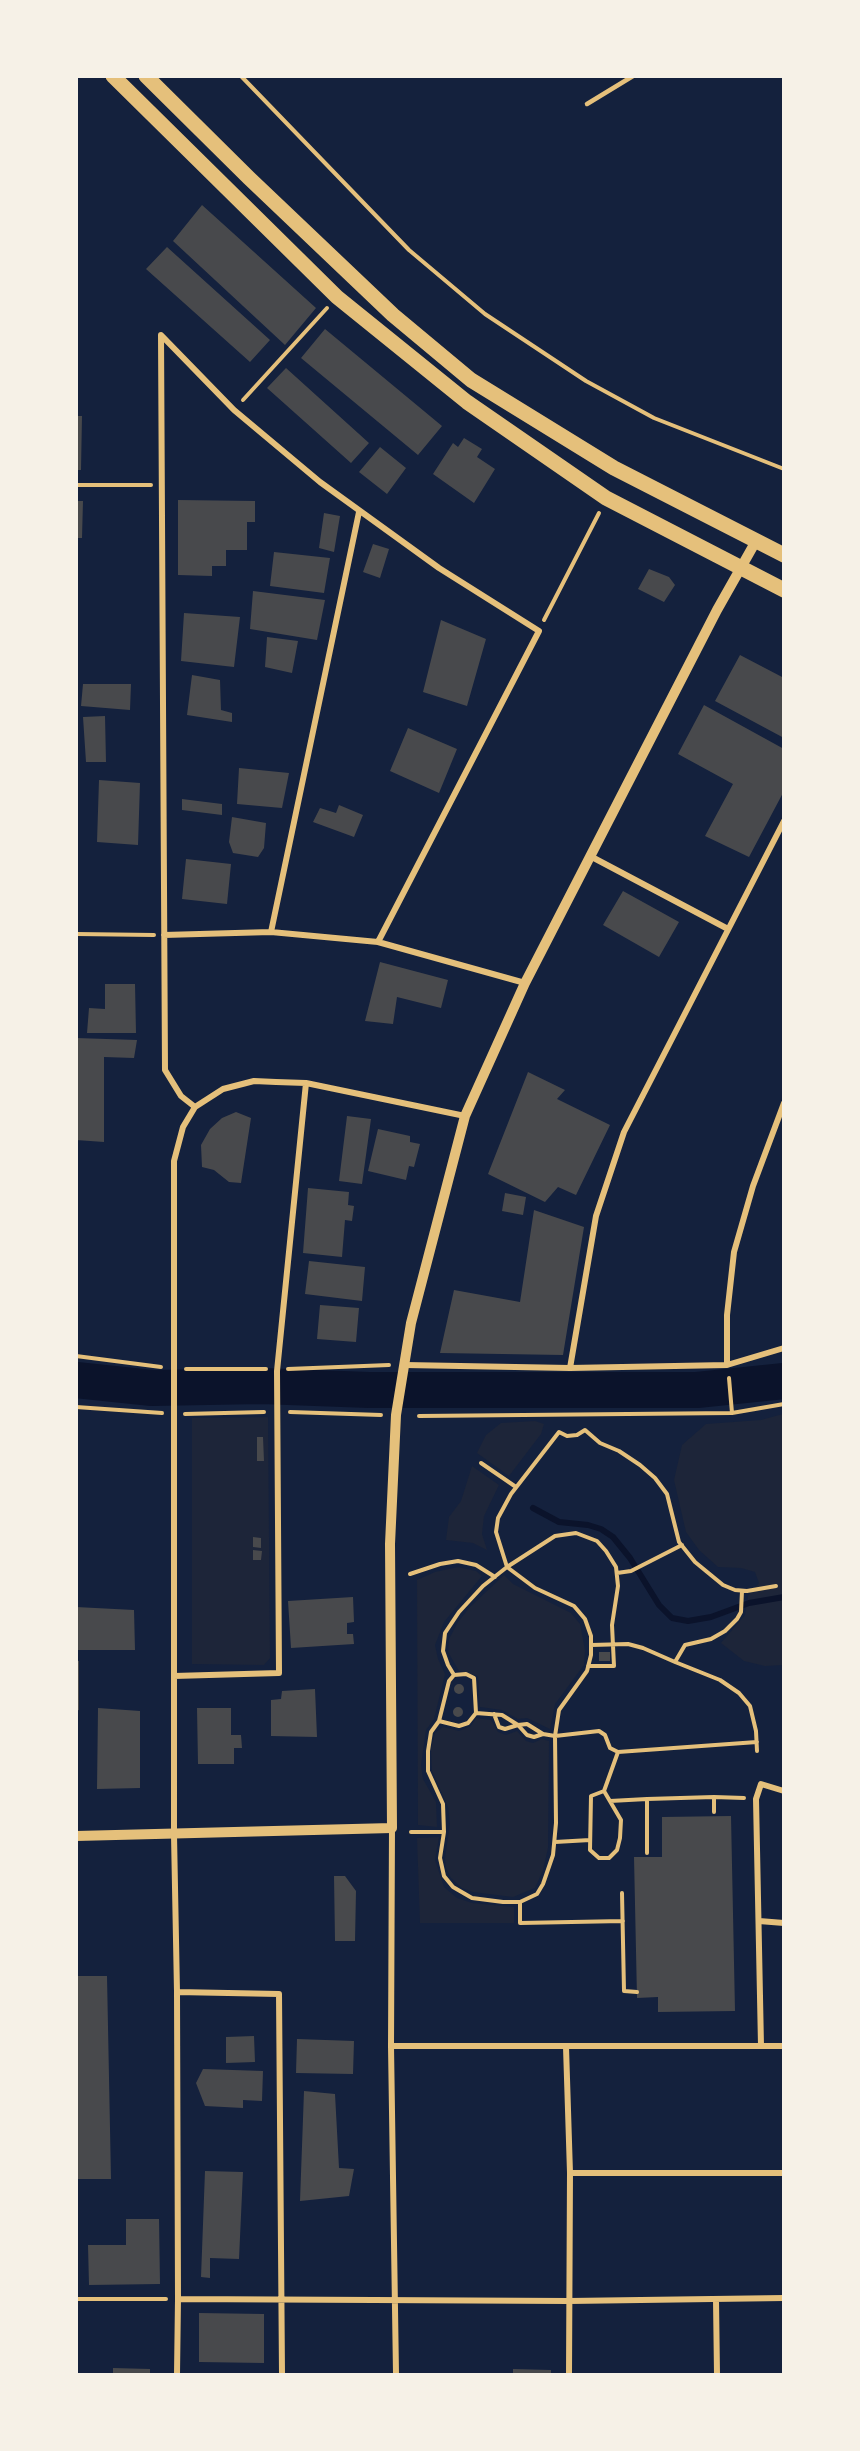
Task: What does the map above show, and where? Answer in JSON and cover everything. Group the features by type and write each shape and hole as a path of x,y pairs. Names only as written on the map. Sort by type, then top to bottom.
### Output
{"main road":[{"path":"113,76 337,297 467,402 606,498 783,590"},
{"path":"146,76 384,307 471,380 614,468 783,555"}],"street":[{"path":"195,1107 181,1096 165,1070 161,335 234,410 359,512 439,568 539,631 378,942"},
{"path":"271,932 359,512"},
{"path":"396,2374 391,2046 390,1544 397,1415 411,1323 465,1116 525,983 717,610 756,541"},
{"path":"570,1368 596,1216 624,1132 783,821"},
{"path":"590,856 728,929"},
{"path":"164,935 271,932 378,942 525,983"},
{"path":"177,2374 174,1161 183,1127 195,1107 223,1089 254,1081 306,1083 465,1116"},
{"path":"174,1676 279,1673 277,1370 306,1083"},
{"path":"728,1366 727,1314 734,1252 753,1186 783,1103"},
{"path":"405,1366 570,1368 728,1366 783,1348"},
{"path":"761,2046 756,1798 761,1784 783,1791"},
{"path":"76,1836 392,1828"},
{"path":"759,1921 783,1923"},
{"path":"177,1992 279,1994 282,2374"},
{"path":"391,2046 783,2046"},
{"path":"566,2047 570,2173 569,2374"},
{"path":"570,2173 783,2172"},
{"path":"178,2300 569,2301 783,2298"},
{"path":"716,2300 717,2374"}],"lane":[{"path":"587,104 633,76"}],"path":[{"path":"241,76 409,250 485,314 586,381 654,418 783,470"},
{"path":"234,410 327,308"},
{"path":"76,485 161,485"},
{"path":"539,631 598,513"},
{"path":"76,934 164,935"},
{"path":"76,1356 173,1369 277,1370 405,1366"},
{"path":"728,1366 732,1412"},
{"path":"419,1416 732,1412 783,1404"},
{"path":"76,1407 173,1412 278,1409 397,1415"},
{"path":"439,1721 459,1726 468,1724 476,1713 474,1678 466,1674 454,1675 449,1681 439,1721 431,1732 428,1751 428,1771 442,1804 444,1832 440,1858 444,1876 453,1887 472,1898 520,1902 537,1894 543,1884 555,1842 555,1736 559,1710 578,1685 588,1666 591,1636 585,1619 574,1606 535,1588 507,1567 496,1532 498,1518 516,1487 559,1432 567,1436 578,1435 585,1430 600,1443 620,1451 655,1478 667,1494 679,1542 695,1562 723,1585 735,1590 776,1586"},
{"path":"481,1463 516,1487"},
{"path":"454,1675 443,1651 445,1633 459,1612 483,1586 507,1567 555,1536 576,1533 597,1541 616,1567 618,1586 612,1625 614,1666 588,1666"},
{"path":"616,1573 631,1571 682,1545"},
{"path":"411,1574 440,1564 458,1561 476,1565 495,1577"},
{"path":"675,1662 685,1645 711,1639 725,1631 741,1612 742,1590"},
{"path":"591,1645 614,1644 643,1648 720,1680 739,1693 750,1706 756,1731 757,1751"},
{"path":"476,1713 502,1715 518,1725 527,1735 534,1737 543,1734"},
{"path":"494,1714 499,1727 505,1729 527,1724 543,1734 555,1736 599,1731 605,1735 610,1748 618,1752 756,1742"},
{"path":"604,1791 621,1820 617,1851 609,1858 599,1858 590,1850 591,1796 604,1791 618,1752"},
{"path":"714,1797 714,1812"},
{"path":"610,1800 756,1798"},
{"path":"647,1799 647,1853"},
{"path":"411,1832 444,1832"},
{"path":"555,1842 590,1840"},
{"path":"622,1893 624,1991 637,1992"},
{"path":"520,1902 520,1923 623,1921"},
{"path":"76,2299 178,2300"}],"shaded area":[{"path":"783,1414 783,1665 765,1666 744,1661 721,1643 745,1615 748,1596 759,1583 755,1572 741,1568 718,1567 699,1550 686,1532 674,1480 682,1445 706,1424 761,1420"},
{"path":"268,1417 270,1658 264,1665 192,1664 192,1418"},
{"path":"535,1421 544,1424 541,1434 509,1476 477,1453 486,1435 501,1423"},
{"path":"472,1466 499,1485 484,1516 482,1534 487,1550 473,1543 446,1540 449,1517 461,1501"},
{"path":"458,1567 476,1571 482,1576 444,1622 435,1645 445,1674 434,1719 426,1730 421,1765 423,1779 436,1802 437,1827 418,1825 417,1580 435,1572"},
{"path":"504,1575 513,1584 571,1613 580,1624 585,1650 584,1665 555,1704 550,1729 527,1718 518,1719 502,1710 480,1707 478,1676 459,1671 448,1652 449,1639 458,1622 470,1607"},
{"path":"476,1718 491,1720 498,1732 506,1735 517,1731 526,1741 533,1743 542,1739 549,1741 548,1848 543,1870 535,1888 513,1897 473,1892 462,1888 451,1878 446,1868 445,1858 450,1824 448,1807 432,1771 431,1749 435,1733 443,1727 459,1731 471,1726"},
{"path":"439,1837 435,1860 444,1887 457,1898 472,1903 514,1907 514,1923 420,1923 417,1838"}],"building":[{"path":"202,205 316,308 285,345 173,241"},
{"path":"167,247 270,340 250,362 146,269"},
{"path":"325,329 442,426 418,455 301,358"},
{"path":"286,368 369,443 351,463 267,388"},
{"path":"76,416 82,416 81,470 76,470"},
{"path":"464,438 482,449 477,457 495,469 474,503 433,474 453,443 458,447"},
{"path":"380,447 406,468 387,494 359,472"},
{"path":"178,500 255,501 255,522 247,522 247,550 226,550 226,566 212,566 212,576 178,575"},
{"path":"76,501 83,501 82,538 76,538"},
{"path":"324,513 340,516 334,552 319,548"},
{"path":"373,544 389,549 380,578 363,572"},
{"path":"274,552 330,558 324,593 270,586"},
{"path":"649,569 669,577 675,585 664,602 638,589"},
{"path":"253,591 325,600 317,640 250,629"},
{"path":"184,613 240,617 234,667 181,661"},
{"path":"441,620 486,639 467,706 423,692"},
{"path":"267,637 298,641 292,673 265,667"},
{"path":"740,655 784,678 784,738 715,701"},
{"path":"192,675 220,680 221,710 232,713 232,722 187,715"},
{"path":"83,684 131,684 130,710 81,706"},
{"path":"704,705 784,749 784,791 749,857 705,836 733,784 678,754"},
{"path":"105,716 106,762 86,762 83,717"},
{"path":"408,728 457,749 439,793 390,771"},
{"path":"239,768 289,773 282,808 237,804"},
{"path":"99,780 140,783 138,845 97,842"},
{"path":"182,799 222,804 222,815 182,810"},
{"path":"339,805 363,815 354,837 313,822 320,808 336,813"},
{"path":"232,817 266,823 264,848 258,857 233,853 229,842"},
{"path":"186,859 231,864 227,904 182,899"},
{"path":"623,891 679,922 659,957 603,925"},
{"path":"380,962 448,980 441,1008 397,997 393,1024 365,1021"},
{"path":"105,984 135,984 136,1033 87,1033 89,1008 105,1009"},
{"path":"76,1038 137,1040 134,1058 104,1057 104,1142 76,1140"},
{"path":"528,1072 565,1090 557,1099 610,1125 576,1195 558,1187 545,1202 488,1174"},
{"path":"236,1112 251,1118 241,1183 229,1182 214,1170 202,1167 201,1145 210,1129 222,1118"},
{"path":"347,1116 371,1119 362,1184 339,1181"},
{"path":"378,1129 410,1136 410,1142 420,1144 414,1167 409,1166 406,1180 368,1171"},
{"path":"308,1188 349,1192 348,1205 354,1206 352,1221 345,1220 342,1257 303,1253"},
{"path":"505,1193 526,1197 523,1215 502,1211"},
{"path":"534,1210 584,1227 563,1355 440,1353 454,1290 520,1302"},
{"path":"309,1261 365,1267 362,1301 305,1294"},
{"path":"320,1305 359,1308 356,1342 317,1339"},
{"path":"257,1437 263,1437 264,1461 257,1461"},
{"path":"253,1537 261,1538 261,1548 253,1547"},
{"path":"253,1550 262,1551 261,1560 253,1560"},
{"path":"353,1597 354,1622 347,1623 347,1634 353,1634 354,1644 291,1648 288,1601"},
{"path":"76,1607 134,1610 135,1650 76,1650"},
{"path":"599,1652 610,1652 610,1661 599,1661"},
{"path":"76,1661 79,1661 79,1710 76,1711"},
{"path":"459,1684 463,1685 463,1693 459,1694 455,1693 454,1689 455,1685"},
{"path":"315,1689 317,1737 271,1736 271,1700 281,1699 282,1691"},
{"path":"458,1707 462,1708 462,1716 458,1717 454,1716 453,1712 454,1708"},
{"path":"98,1708 140,1711 140,1788 97,1789"},
{"path":"197,1708 231,1708 231,1735 241,1735 242,1748 234,1748 234,1764 198,1764"},
{"path":"731,1816 735,2011 658,2012 658,1997 637,1998 634,1857 662,1857 662,1817"},
{"path":"334,1876 345,1876 356,1891 355,1941 335,1941"},
{"path":"76,1976 107,1976 111,2179 76,2179"},
{"path":"254,2036 255,2062 226,2063 226,2037"},
{"path":"297,2039 354,2041 353,2074 296,2073"},
{"path":"203,2069 263,2071 262,2101 243,2100 243,2108 205,2106 196,2083"},
{"path":"304,2091 335,2094 339,2168 354,2169 349,2196 300,2201"},
{"path":"205,2171 243,2172 239,2259 210,2258 210,2278 201,2277"},
{"path":"126,2219 159,2219 160,2284 89,2285 88,2245 126,2245"},
{"path":"199,2313 264,2314 264,2363 199,2362"},
{"path":"113,2368 150,2369 150,2374 113,2374"},
{"path":"513,2369 551,2370 551,2374 513,2374"}],"waterway":[{"path":"76,1380 152,1388 262,1386 369,1390 697,1390 784,1381"},
{"path":"533,1508 559,1522 588,1525 601,1529 613,1537 630,1558 659,1605 672,1618 688,1621 711,1617 749,1603 784,1597"}]}
